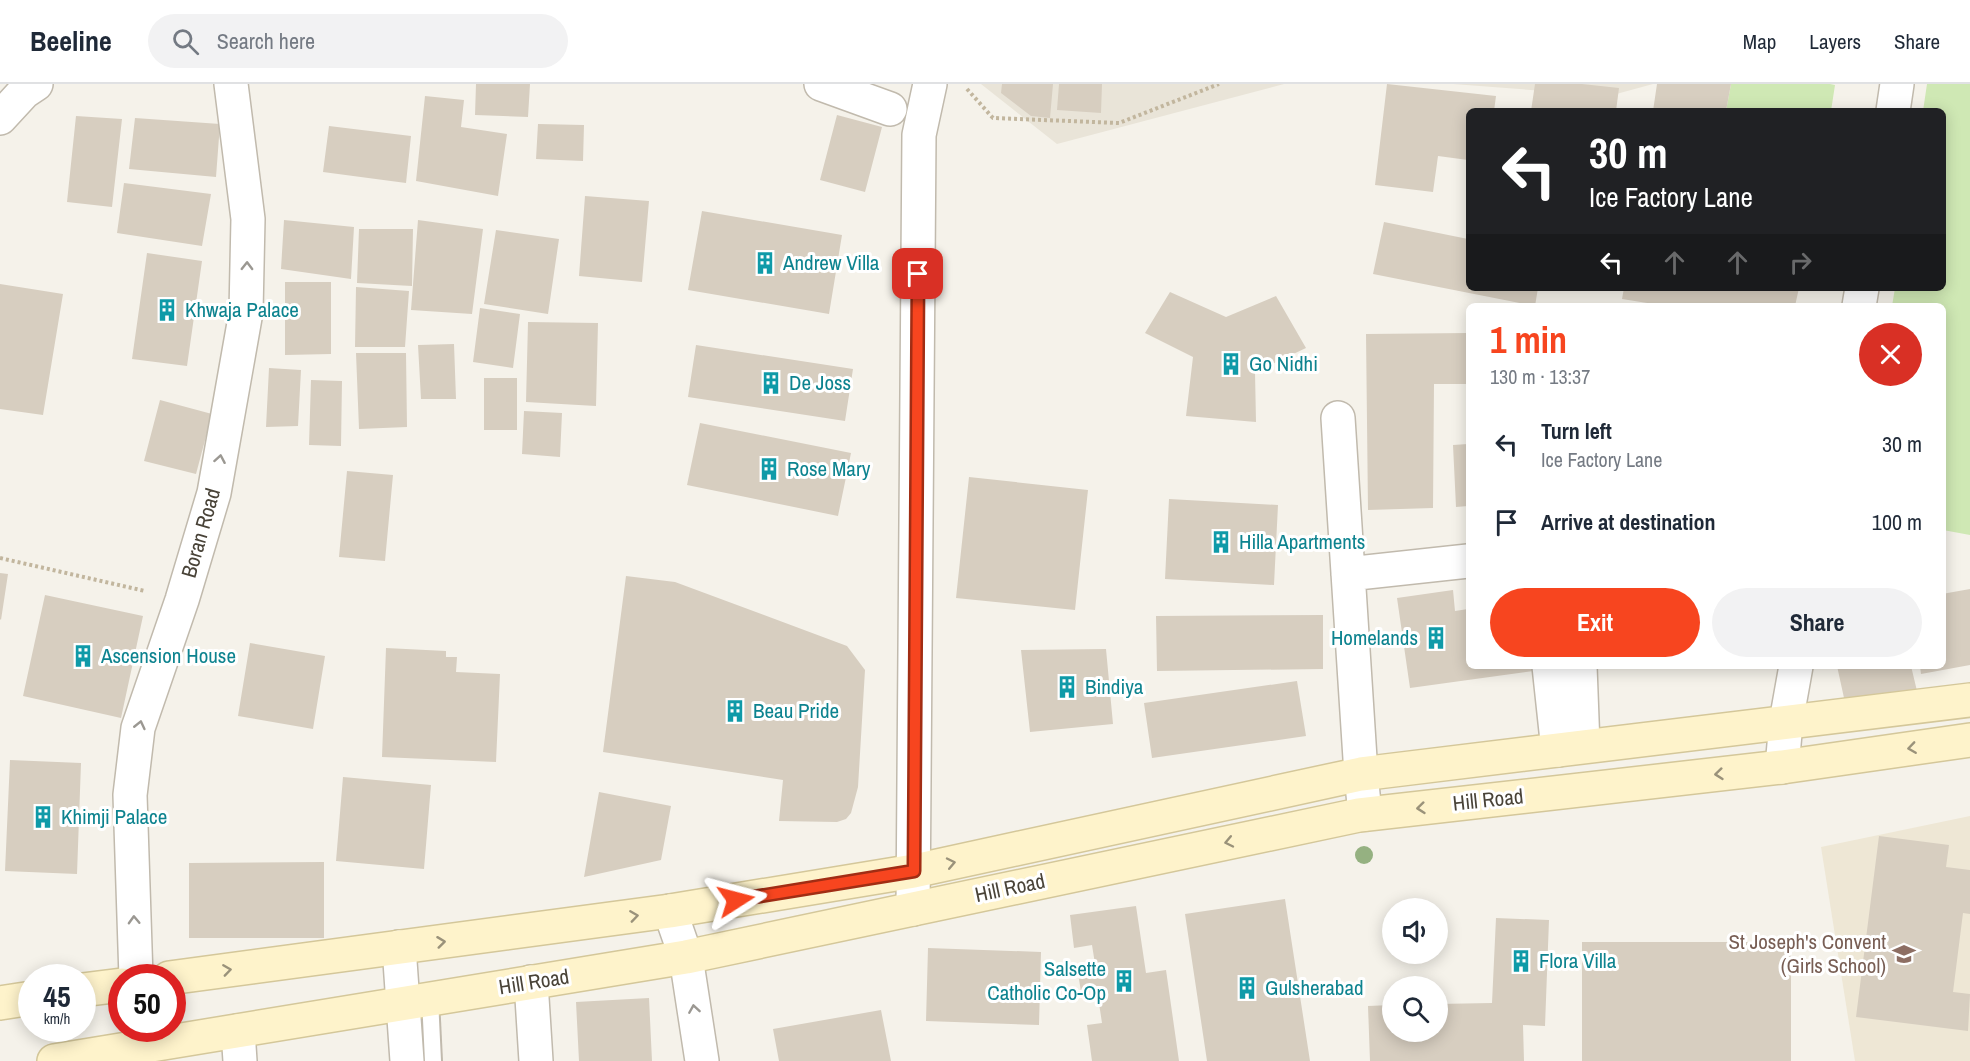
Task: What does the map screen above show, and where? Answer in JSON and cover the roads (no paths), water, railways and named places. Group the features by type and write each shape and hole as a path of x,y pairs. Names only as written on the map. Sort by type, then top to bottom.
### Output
{"main road":[{"name":"Hill Road","path":"186,976 670,911 914,871 1361,774 1970,700"},
{"name":"Hill Road","path":"186,1041 239,1046 417,1001 686,957 1365,814 1782,767 1970,740"},
{"path":"0,1003 18,1000"},
{"name":"Hill Road","path":"54,1061 124,1042"}],"street":[{"path":"0,118 24,92 36,84"},
{"name":"Boran Road","path":"136,964 131,786 138,728 182,600 214,493 246,312 248,219 231,84"},
{"path":"821,84 890,109"},
{"path":"913,909 919,135 930,84"},
{"path":"1893,108 1897,84"},
{"path":"1338,418 1365,814"},
{"path":"1348,574 1466,561"},
{"path":"1550,669 1570,748"},
{"path":"1570,748 1580,669"},
{"path":"1782,767 1786,722 1795,669"},
{"path":"670,911 686,957 702,1061"},
{"path":"399,947 417,1001 408,1061"},
{"path":"531,982 536,1061"}],"lane":[{"path":"417,1001 433,1061"}],"place":[{"name":"Andrew Villa","path":"765,263"},
{"name":"Khwaja Palace","path":"167,310"},
{"name":"Go Nidhi","path":"1231,364"},
{"name":"De Joss","path":"771,383"},
{"name":"Rose Mary","path":"769,469"},
{"name":"Hilla Apartments","path":"1221,542"},
{"name":"Homelands","path":"1436,638"},
{"name":"Ascension House","path":"83,656"},
{"name":"Bindiya","path":"1067,687"},
{"name":"Beau Pride","path":"735,711"},
{"name":"Khimji Palace","path":"43,817"},
{"name":"St Joseph's Convent (Girls School)","path":"1904,954"},
{"name":"Flora Villa","path":"1521,961"},
{"name":"Salsette Catholic Co-Op","path":"1124,981"},
{"name":"Gulsherabad","path":"1247,988"}]}
